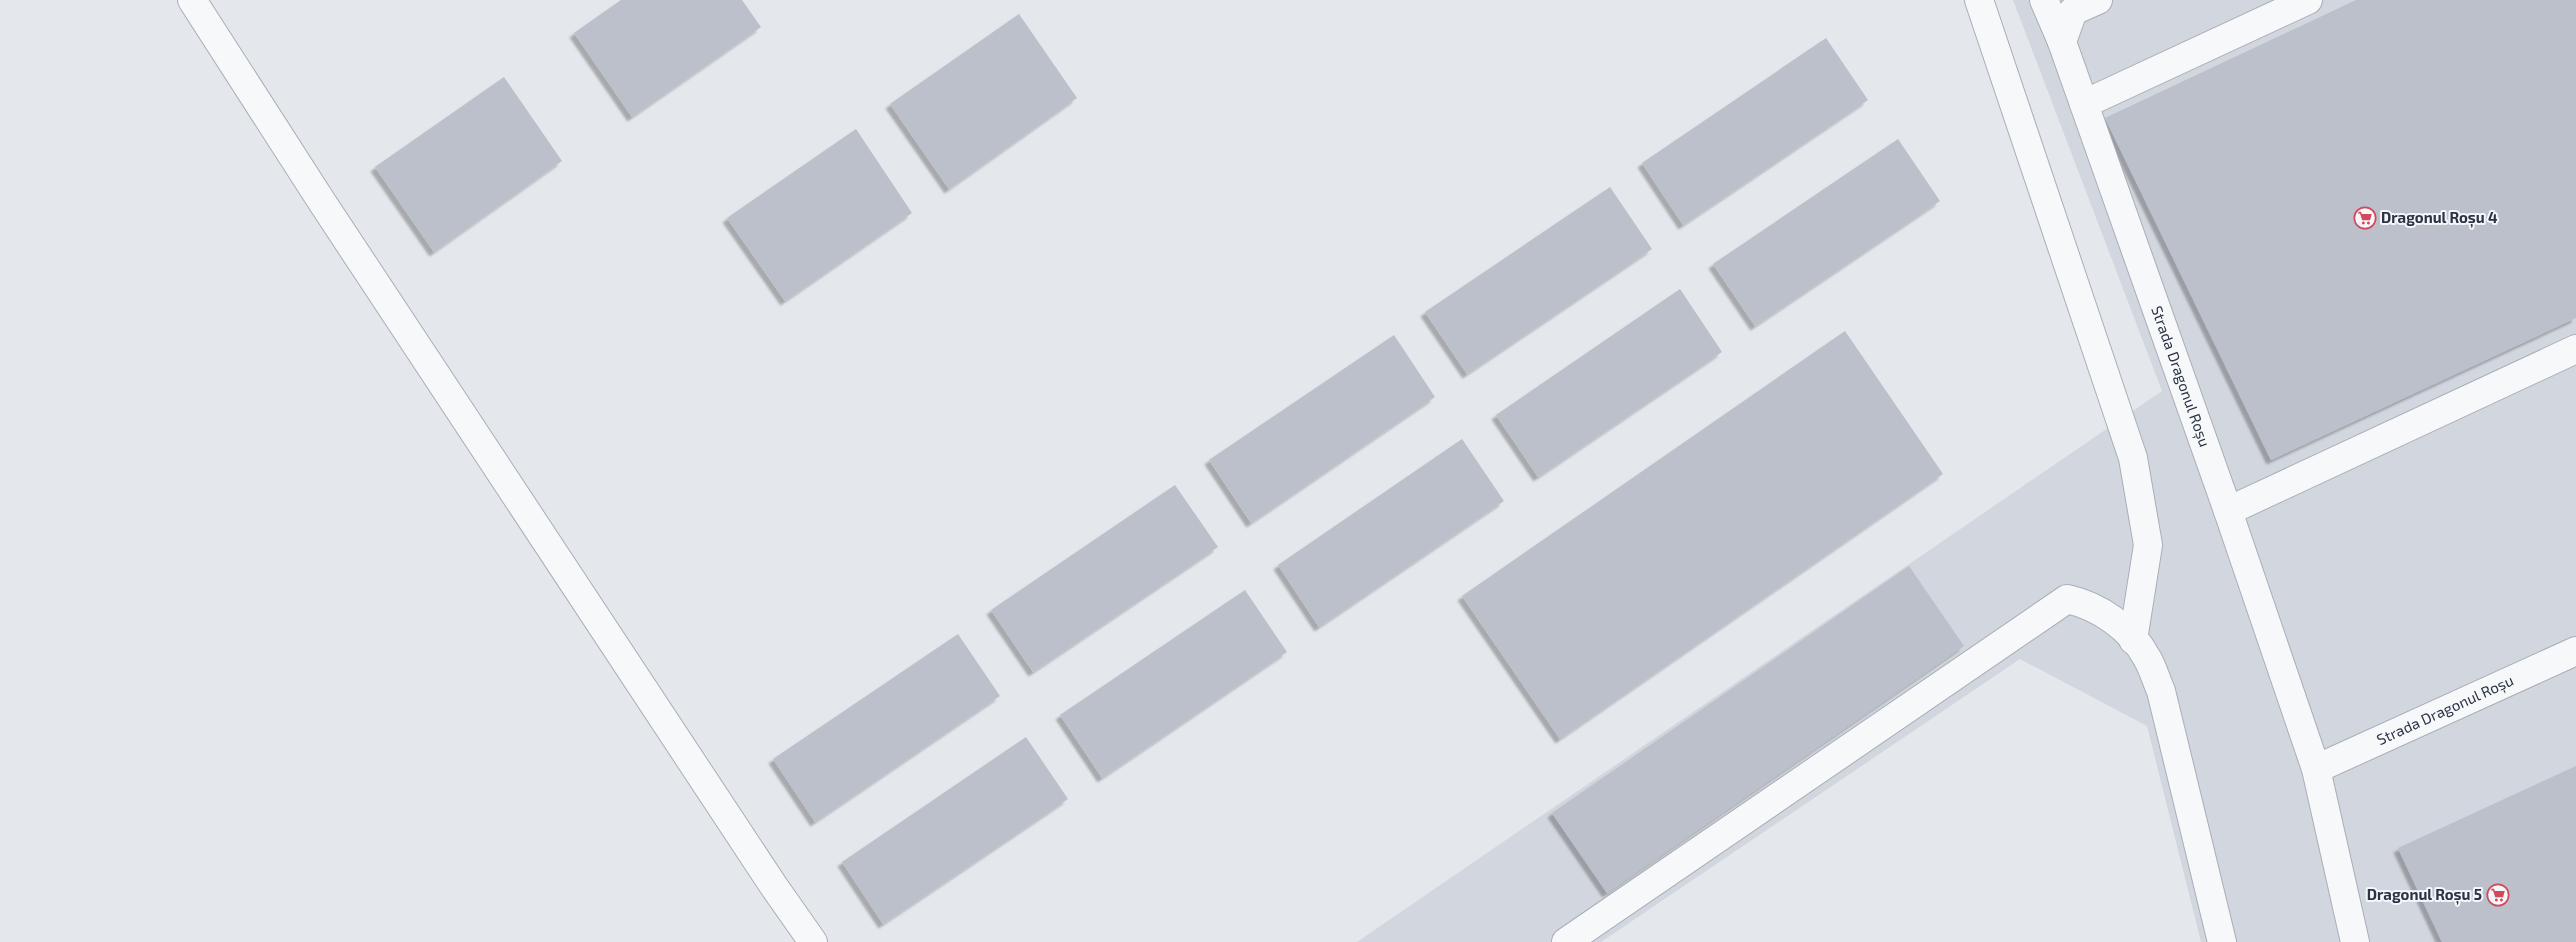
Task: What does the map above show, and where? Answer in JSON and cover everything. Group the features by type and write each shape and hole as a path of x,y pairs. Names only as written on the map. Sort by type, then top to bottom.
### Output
{"street":[{"path":"192,0 427,362 813,942"},
{"path":"1979,0 2133,458 2148,545 2133,640"},
{"name":"Strada Dragonul Roșu","path":"2044,0 2062,42 2084,104 2228,511 2316,768 2355,942"},
{"path":"2062,42 2072,11 2098,0"},
{"path":"2084,104 2308,0"},
{"path":"2228,511 2576,349"},
{"path":"1566,942 2067,599 2088,604 2115,622 2147,658 2161,691 2222,942"},
{"name":"Strada Dragonul Roșu","path":"2316,768 2576,652"}],"shaded area":[{"path":"2013,0 2576,0 2576,942 2201,942 2147,726 2020,659 1601,942 1357,942 2162,391"}],"building":[{"path":"621,0 742,0 761,27 632,117 574,33"},
{"name":"Dragonul Roșu 4","path":"2356,0 2576,0 2576,318 2271,460 2105,118"},
{"path":"1019,14 1077,98 949,189 890,104"},
{"path":"1826,38 1868,100 1683,225 1642,163"},
{"path":"504,77 562,161 434,252 375,167"},
{"path":"856,129 912,213 785,301 727,218"},
{"path":"1898,139 1940,201 1755,326 1713,264"},
{"path":"1610,187 1652,249 1467,374 1425,312"},
{"path":"1680,289 1722,352 1538,477 1496,415"},
{"path":"1845,331 1943,474 1560,739 1462,596"},
{"path":"1394,335 1435,397 1251,523 1209,460"},
{"path":"1462,439 1504,501 1319,627 1278,565"},
{"path":"1175,485 1218,547 1033,672 991,610"},
{"path":"1909,566 1964,646 1607,893 1552,813"},
{"path":"1245,590 1287,652 1102,778 1060,715"},
{"path":"958,634 1000,696 815,822 773,759"},
{"path":"1026,737 1068,799 883,924 842,862"},
{"name":"Dragonul Roșu 5","path":"2576,766 2576,942 2442,942 2398,848"}],"place":[{"name":"Dragonul Roșu 4","path":"2365,218"},
{"name":"Dragonul Roșu 5","path":"2498,895"}]}
